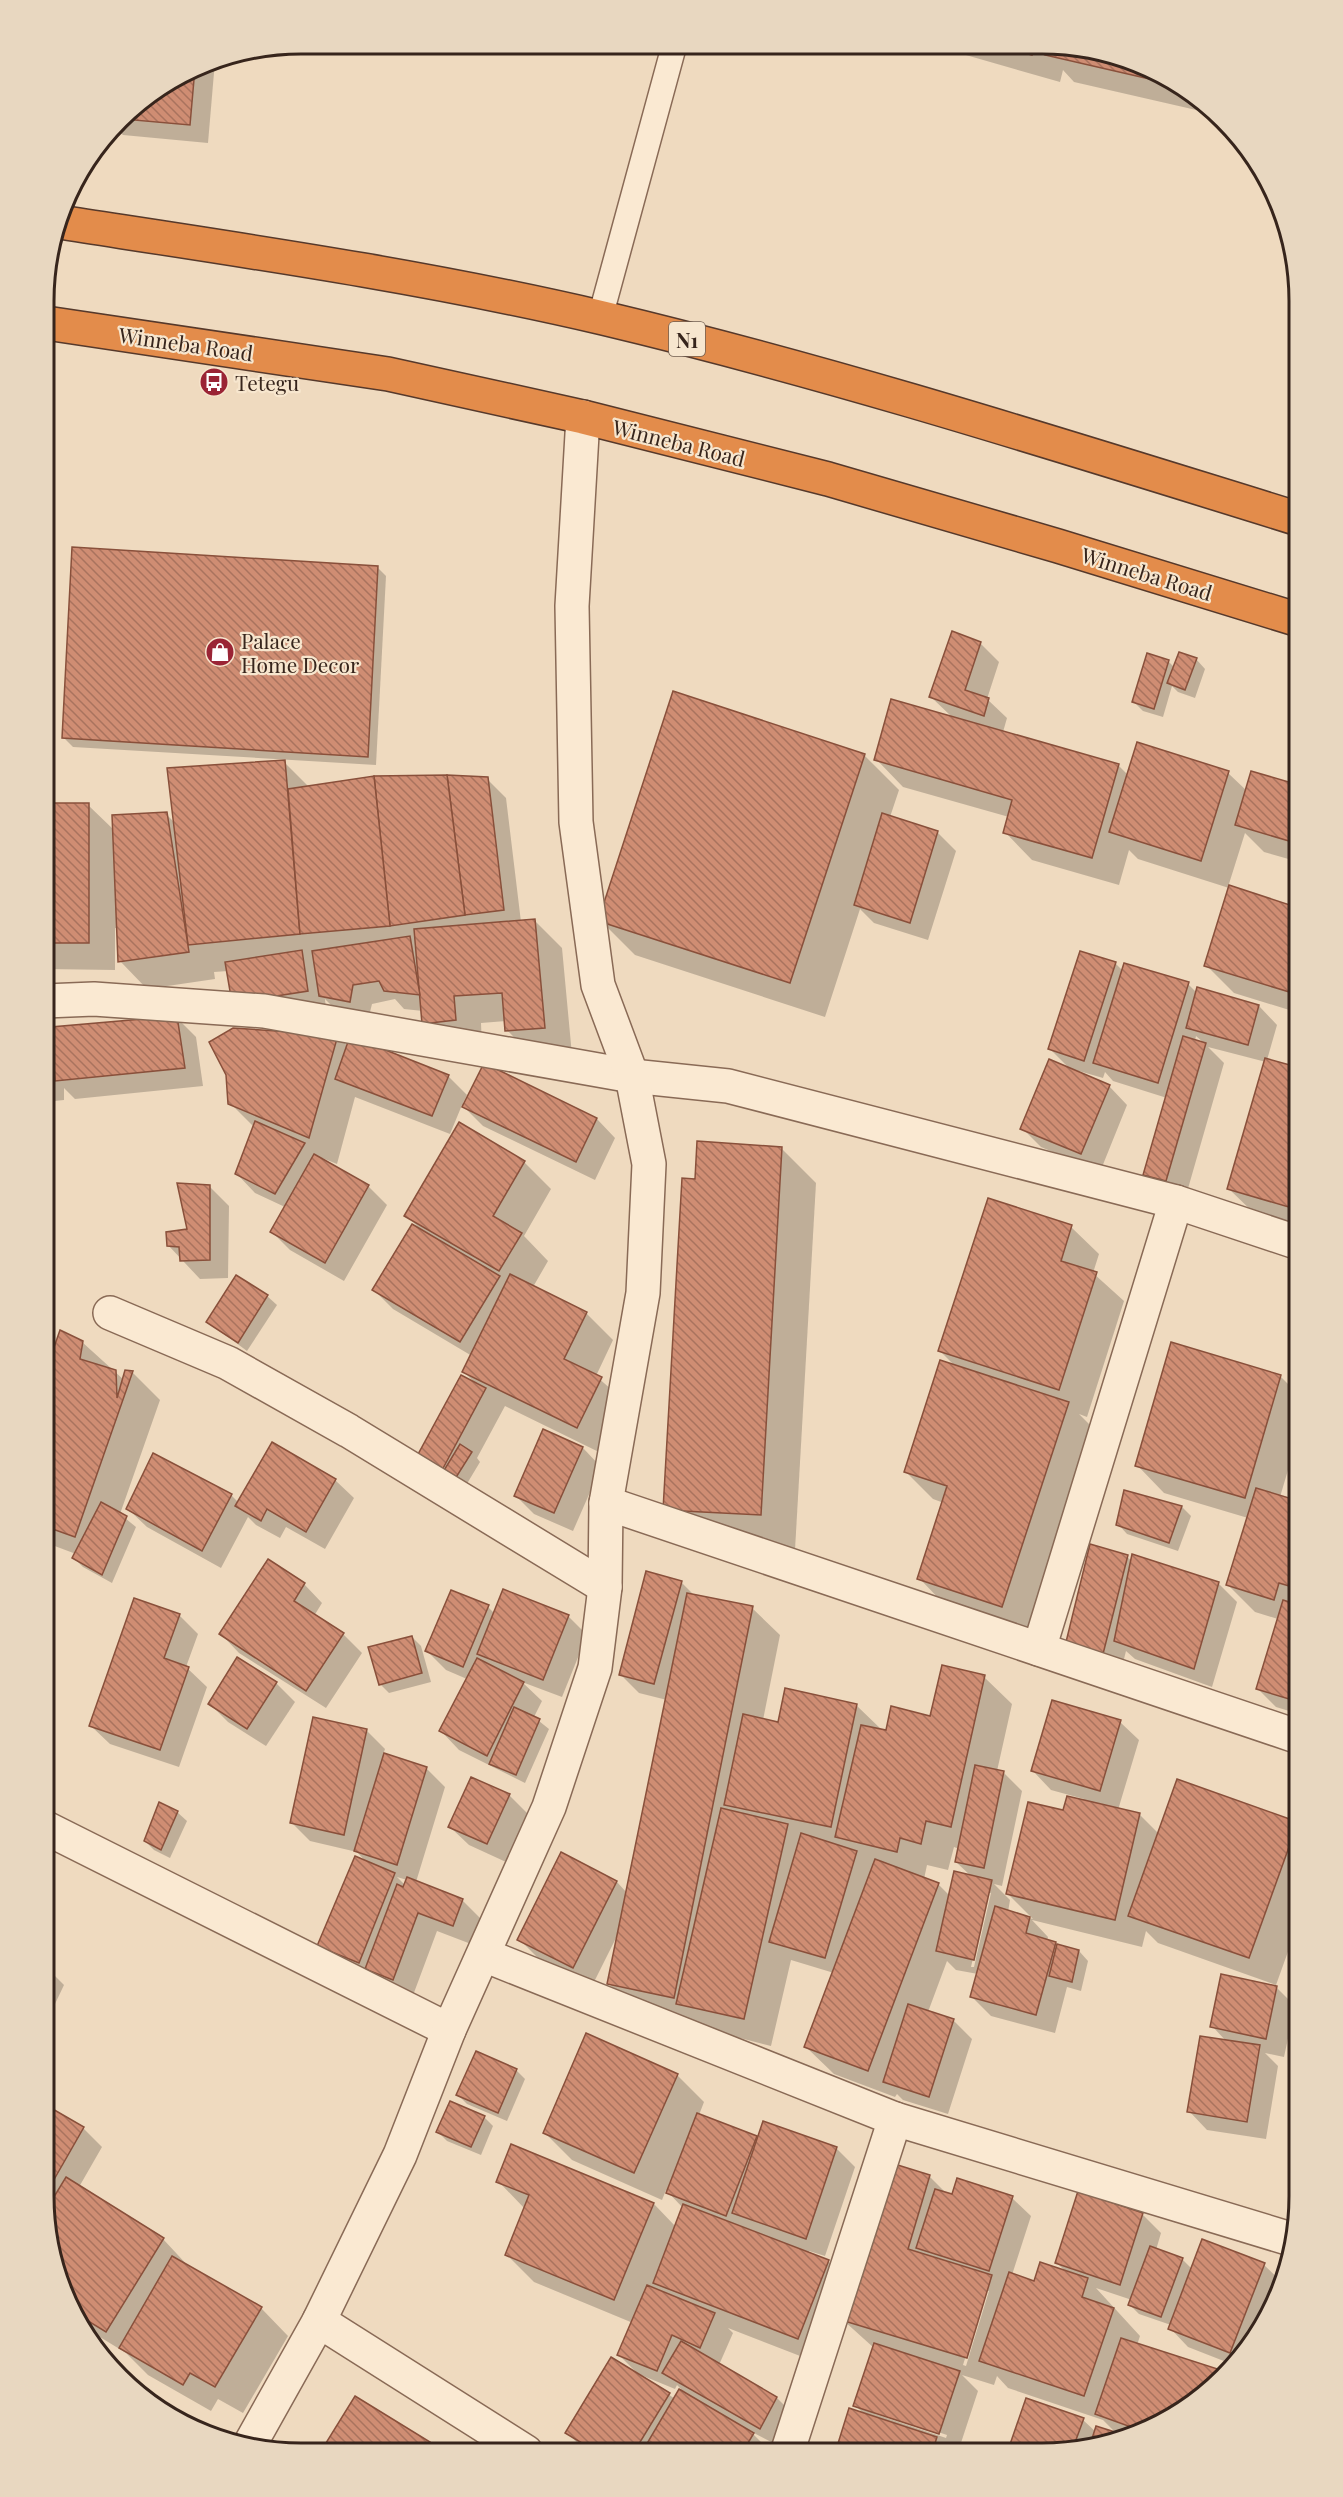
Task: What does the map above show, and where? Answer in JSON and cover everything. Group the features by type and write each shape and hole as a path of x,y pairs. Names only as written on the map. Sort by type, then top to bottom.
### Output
{"highway":[{"name":"N1","path":"67,223 393,275 600,318 781,363 1289,516"},
{"name":"Winneba Road","path":"54,324 388,374 583,417 828,479 1289,617"}],"street":[{"path":"253,2438 319,2321 400,2155 449,2030 549,1807 595,1668 605,1587 606,1503 643,1293 649,1164 632,1076 598,985 576,822 572,606 583,417"},
{"path":"54,1001 94,999 264,1011 632,1076 728,1086 1176,1202 1289,1239"},
{"path":"1039,1648 1176,1202"},
{"path":"110,1313 228,1363 349,1431 605,1587"},
{"path":"606,1503 1289,1734"},
{"path":"54,1832 449,2030"},
{"path":"484,1955 895,2119 1285,2237"},
{"path":"790,2443 895,2119"},
{"path":"319,2321 512,2443"}],"lane":[{"path":"600,318 672,54"}],"building":[{"path":"1045,55 1074,56 1106,62 1152,80"},
{"path":"194,78 190,125 133,120 177,87"},
{"name":"Palace Home Decor","path":"72,547 378,566 368,757 62,738"},
{"path":"952,631 981,642 965,690 989,698 984,716 929,697"},
{"path":"1179,652 1197,658 1185,690 1167,683"},
{"path":"1147,653 1169,660 1154,709 1132,702"},
{"path":"673,691 865,754 790,983 598,921"},
{"path":"891,699 1119,764 1092,858 1003,833 1012,800 874,760"},
{"path":"1137,742 1229,771 1201,861 1109,832"},
{"path":"285,760 300,934 188,945 167,768"},
{"path":"1251,771 1289,782 1289,841 1235,825"},
{"path":"447,775 488,777 504,910 465,915"},
{"path":"447,775 465,915 390,926 374,776"},
{"path":"374,776 390,926 300,934 288,789"},
{"path":"54,803 89,803 89,943 54,943"},
{"path":"167,812 189,952 118,962 112,815"},
{"path":"882,813 938,831 910,923 854,905"},
{"path":"1229,885 1289,905 1289,992 1204,966"},
{"path":"535,919 545,1028 505,1031 502,993 454,996 456,1020 422,1024 414,929"},
{"path":"410,936 420,995 384,991 379,981 353,985 350,1002 319,996 312,951"},
{"path":"302,950 308,991 232,1003 225,962"},
{"path":"1080,951 1116,962 1084,1061 1048,1049"},
{"path":"1124,963 1189,982 1158,1083 1093,1063"},
{"path":"1197,987 1259,1005 1248,1045 1186,1028"},
{"path":"177,1016 185,1068 55,1081 54,1027"},
{"path":"233,1028 338,1035 309,1138 228,1104 226,1075 209,1042"},
{"path":"350,1036 449,1075 432,1116 335,1079"},
{"path":"1183,1036 1206,1043 1166,1181 1143,1175"},
{"path":"1265,1058 1289,1065 1289,1207 1227,1189"},
{"path":"1049,1059 1110,1085 1081,1154 1020,1129"},
{"path":"484,1063 597,1118 576,1162 462,1107"},
{"path":"255,1121 305,1143 275,1194 235,1174"},
{"path":"459,1122 525,1161 493,1216 522,1233 499,1271 404,1216"},
{"path":"697,1141 782,1147 761,1515 663,1510 682,1178 695,1179"},
{"path":"314,1154 369,1185 325,1263 270,1232"},
{"path":"177,1183 210,1185 210,1260 180,1261 179,1247 167,1246 166,1232 187,1229"},
{"path":"988,1198 1072,1225 1061,1261 1097,1272 1059,1390 938,1351"},
{"path":"412,1224 500,1276 460,1342 372,1290"},
{"path":"510,1274 587,1312 564,1359 602,1377 577,1428 462,1372"},
{"path":"236,1275 268,1295 238,1343 206,1322"},
{"path":"60,1330 83,1341 80,1359 116,1370 117,1398 125,1370 133,1371 75,1537 54,1530 54,1347"},
{"path":"1171,1342 1281,1375 1245,1498 1135,1466"},
{"path":"940,1360 1069,1402 1002,1607 917,1579 947,1486 904,1472"},
{"path":"461,1375 486,1388 441,1472 416,1458"},
{"path":"543,1429 583,1447 554,1513 514,1496"},
{"path":"272,1442 336,1479 306,1532 267,1509 261,1521 235,1506"},
{"path":"460,1444 472,1452 455,1479 443,1472"},
{"path":"153,1453 232,1494 202,1551 126,1509"},
{"path":"1256,1488 1289,1498 1289,1586 1279,1583 1274,1600 1226,1585"},
{"path":"1124,1490 1182,1506 1169,1543 1116,1525"},
{"path":"101,1502 127,1516 102,1575 72,1558"},
{"path":"1090,1544 1128,1555 1103,1654 1066,1642"},
{"path":"1132,1554 1219,1582 1194,1669 1114,1641"},
{"path":"268,1559 305,1583 294,1601 344,1633 306,1691 219,1634"},
{"path":"646,1571 682,1581 654,1684 619,1675"},
{"path":"503,1589 569,1615 543,1680 477,1654"},
{"path":"451,1590 489,1605 463,1667 425,1651"},
{"path":"687,1593 753,1606 674,1998 607,1984"},
{"path":"134,1598 180,1614 164,1658 189,1667 160,1750 89,1726"},
{"path":"1283,1600 1289,1602 1289,1699 1256,1689"},
{"path":"412,1636 422,1673 379,1685 368,1647"},
{"path":"237,1657 277,1682 247,1729 208,1704"},
{"path":"477,1658 524,1682 487,1756 439,1731"},
{"path":"942,1665 985,1675 951,1827 926,1821 921,1844 900,1838 897,1852 835,1837 861,1725 886,1730 891,1706 930,1716"},
{"path":"785,1688 857,1704 831,1827 724,1805 743,1714 778,1722"},
{"path":"1052,1700 1121,1720 1100,1791 1031,1771"},
{"path":"514,1707 540,1719 516,1775 489,1764"},
{"path":"313,1717 367,1729 344,1835 290,1823"},
{"path":"384,1753 427,1767 397,1865 354,1851"},
{"path":"975,1765 1004,1771 984,1868 955,1862"},
{"path":"471,1777 510,1794 487,1844 448,1827"},
{"path":"1177,1779 1289,1819 1289,1847 1249,1958 1128,1916"},
{"path":"1067,1796 1140,1813 1115,1920 1006,1894 1028,1802 1063,1810"},
{"path":"159,1802 178,1811 161,1850 144,1841"},
{"path":"721,1808 788,1824 744,2019 676,2004"},
{"path":"801,1833 857,1851 825,1958 769,1942"},
{"path":"561,1852 617,1881 573,1968 517,1940"},
{"path":"355,1856 395,1873 359,1963 317,1946"},
{"path":"875,1859 939,1883 868,2071 804,2047"},
{"path":"954,1871 992,1880 974,1960 936,1951"},
{"path":"407,1877 463,1899 453,1926 418,1913 393,1980 365,1969 397,1884 403,1887"},
{"path":"995,1906 1030,1917 1026,1933 1056,1942 1036,2015 970,1997"},
{"path":"1057,1944 1079,1950 1072,1982 1049,1976"},
{"path":"1221,1974 1277,1986 1266,2039 1210,2027"},
{"path":"908,2004 954,2019 929,2097 883,2082"},
{"path":"586,2033 678,2074 634,2173 543,2133"},
{"path":"1200,2036 1260,2045 1247,2122 1187,2112"},
{"path":"476,2051 517,2069 498,2113 456,2095"},
{"path":"450,2101 485,2116 471,2147 436,2132"},
{"path":"54,2110 84,2127 54,2180"},
{"path":"697,2113 757,2136 726,2216 666,2193"},
{"path":"763,2121 837,2147 806,2239 732,2213"},
{"path":"511,2144 654,2203 614,2300 505,2255 529,2195 496,2182"},
{"path":"888,2162 930,2175 908,2249 992,2275 967,2358 841,2320"},
{"path":"66,2177 164,2238 106,2332 87,2321 73,2291 62,2260 56,2228 54,2197"},
{"path":"957,2178 1013,2196 989,2271 916,2248 935,2189 952,2194"},
{"path":"1078,2191 1143,2213 1120,2285 1055,2263"},
{"path":"683,2204 829,2260 798,2339 653,2283"},
{"path":"1202,2239 1265,2263 1230,2353 1168,2329"},
{"path":"1150,2246 1183,2258 1161,2317 1128,2305"},
{"path":"172,2256 262,2307 215,2387 190,2373 183,2385 119,2348"},
{"path":"1040,2262 1088,2278 1082,2297 1114,2308 1084,2396 979,2361 1009,2272 1034,2281"},
{"path":"647,2285 715,2313 700,2348 672,2335 657,2371 617,2355"},
{"path":"1121,2338 1219,2369 1166,2410 1130,2427 1095,2414"},
{"path":"681,2341 777,2397 760,2429 662,2373"},
{"path":"874,2343 960,2371 939,2434 853,2406"},
{"path":"611,2357 670,2393 639,2443 582,2443 565,2433"},
{"path":"679,2389 754,2433 748,2443 647,2443"},
{"path":"355,2396 430,2442 429,2443 326,2443"},
{"path":"1026,2398 1084,2418 1076,2441 1010,2443"},
{"path":"849,2408 937,2437 935,2443 838,2443"},
{"path":"1096,2426 1115,2432 1106,2435 1092,2438"}],"place":[{"name":"Tetegu","path":"214,382"},
{"name":"Palace Home Decor","path":"220,652"}]}
